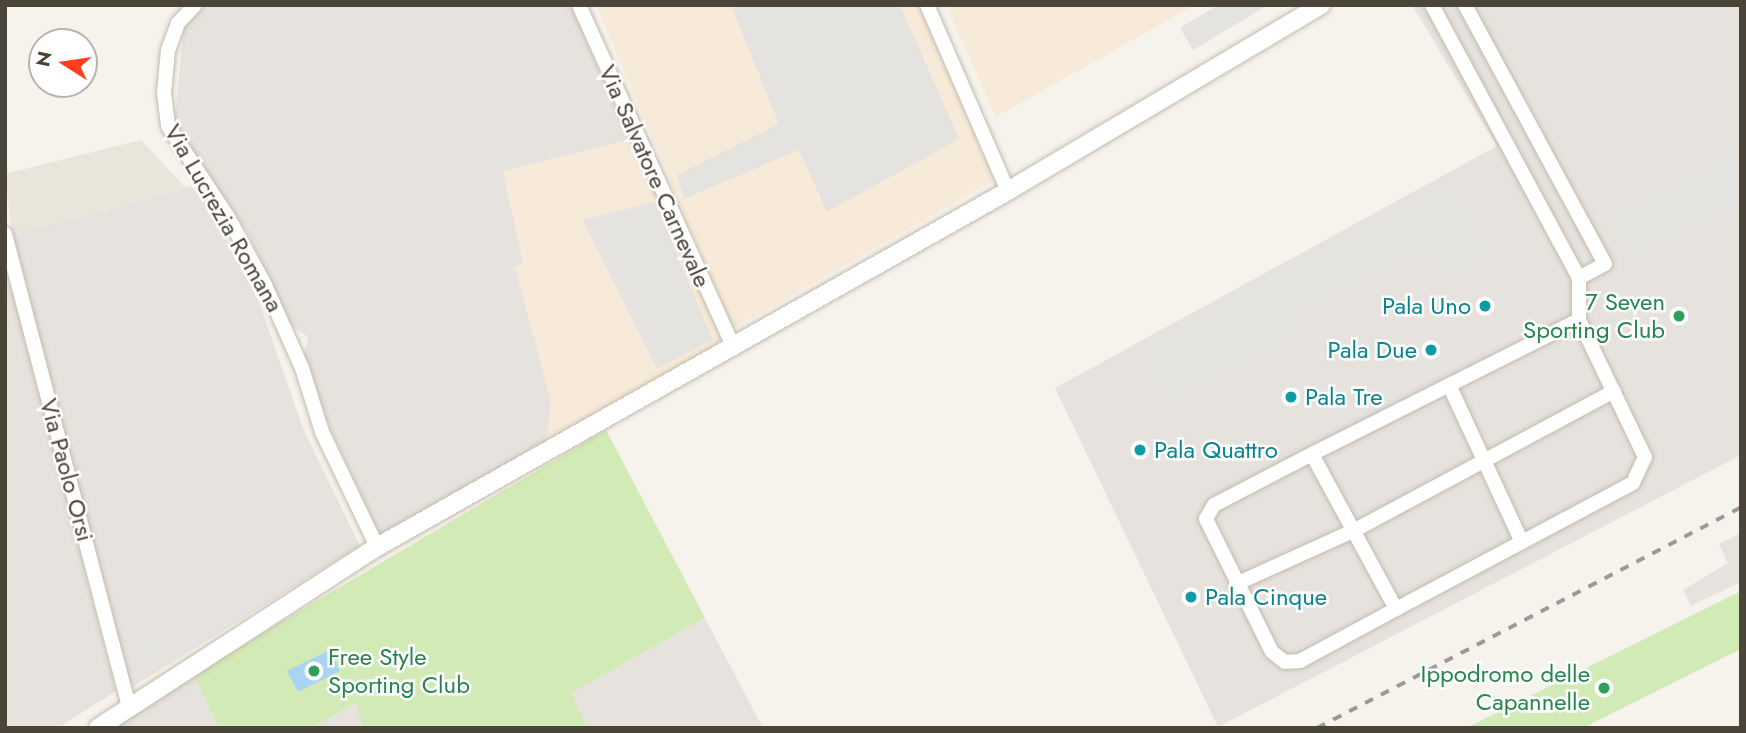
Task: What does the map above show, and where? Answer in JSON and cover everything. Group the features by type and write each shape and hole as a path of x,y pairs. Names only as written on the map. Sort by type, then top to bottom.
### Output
{"street":[{"name":"Via Lucrezia Romana","path":"195,5 178,23 168,50 164,93 168,126 228,218 265,285 302,368 322,432 377,547"},
{"name":"Via Salvatore Carnevale","path":"579,5 733,346"},
{"path":"927,5 1008,191"},
{"path":"98,728 377,547 1008,191 1321,5"},
{"path":"1432,5 1579,278 1579,320 1644,452 1641,474 1633,483 1300,661 1285,662 1274,655 1206,526 1209,511 1312,454 1579,320"},
{"path":"1465,5 1605,264 1579,278"},
{"name":"Via Paolo Orsi","path":"5,234 129,707"},
{"path":"1450,385 1522,542"},
{"path":"1236,584 1353,531 1614,391"},
{"path":"1312,454 1396,610"}],"shaded area":[{"path":"206,5 571,5 629,140 503,171 523,263 515,267 551,401 546,445 382,539 321,409 304,356 308,337 291,325 247,231 174,130 184,21"},
{"path":"596,5 919,5 995,180 733,329"},
{"path":"731,5 900,5 959,139 827,212 799,150 684,199 677,175 779,124"},
{"path":"946,5 1195,5 996,117"},
{"path":"1218,5 1268,5 1193,50 1180,28"},
{"path":"1412,5 1741,5 1741,455 1218,727 1055,388 1497,146"},
{"path":"636,139 726,344 546,445 551,401 515,267 523,263 503,170"},
{"path":"141,140 185,187 12,235 5,174"},
{"path":"1741,147 1741,208 1626,269 1603,220"},
{"path":"1456,175 1498,258 1448,286 1426,251 1291,323 1298,338 1169,406 1137,343"},
{"path":"191,186 213,214 259,302 303,428 360,546 129,689 12,235"},
{"path":"655,202 713,340 657,369 583,220"},
{"path":"10,283 116,691 58,728 5,728 5,284"},
{"path":"1741,533 1741,582 1691,606 1683,590 1728,563 1719,544"},
{"path":"705,618 763,728 588,728 571,693"},
{"path":"167,636 172,657 129,681 123,648"},
{"path":"193,674 219,728 113,728"},
{"path":"357,703 363,728 311,728"}],"green space":[{"path":"606,430 705,618 571,693 588,728 363,728 356,703 311,728 219,728 193,674"},
{"name":"Ippodromo delle Capannelle","path":"1741,591 1741,649 1583,728 1466,728"}],"water":[{"name":"Free Style Sporting Club","path":"330,650 340,671 298,692 287,671"}],"railway":[{"path":"1317,728 1741,507"}],"place":[{"name":"Pala Uno","path":"1485,306"},
{"name":"7 Seven Sporting Club","path":"1679,316"},
{"name":"Pala Due","path":"1431,350"},
{"name":"Pala Tre","path":"1291,397"},
{"name":"Pala Quattro","path":"1140,450"},
{"name":"Pala Cinque","path":"1191,597"},
{"name":"Free Style Sporting Club","path":"314,671"},
{"name":"Ippodromo delle Capannelle","path":"1604,688"}]}
